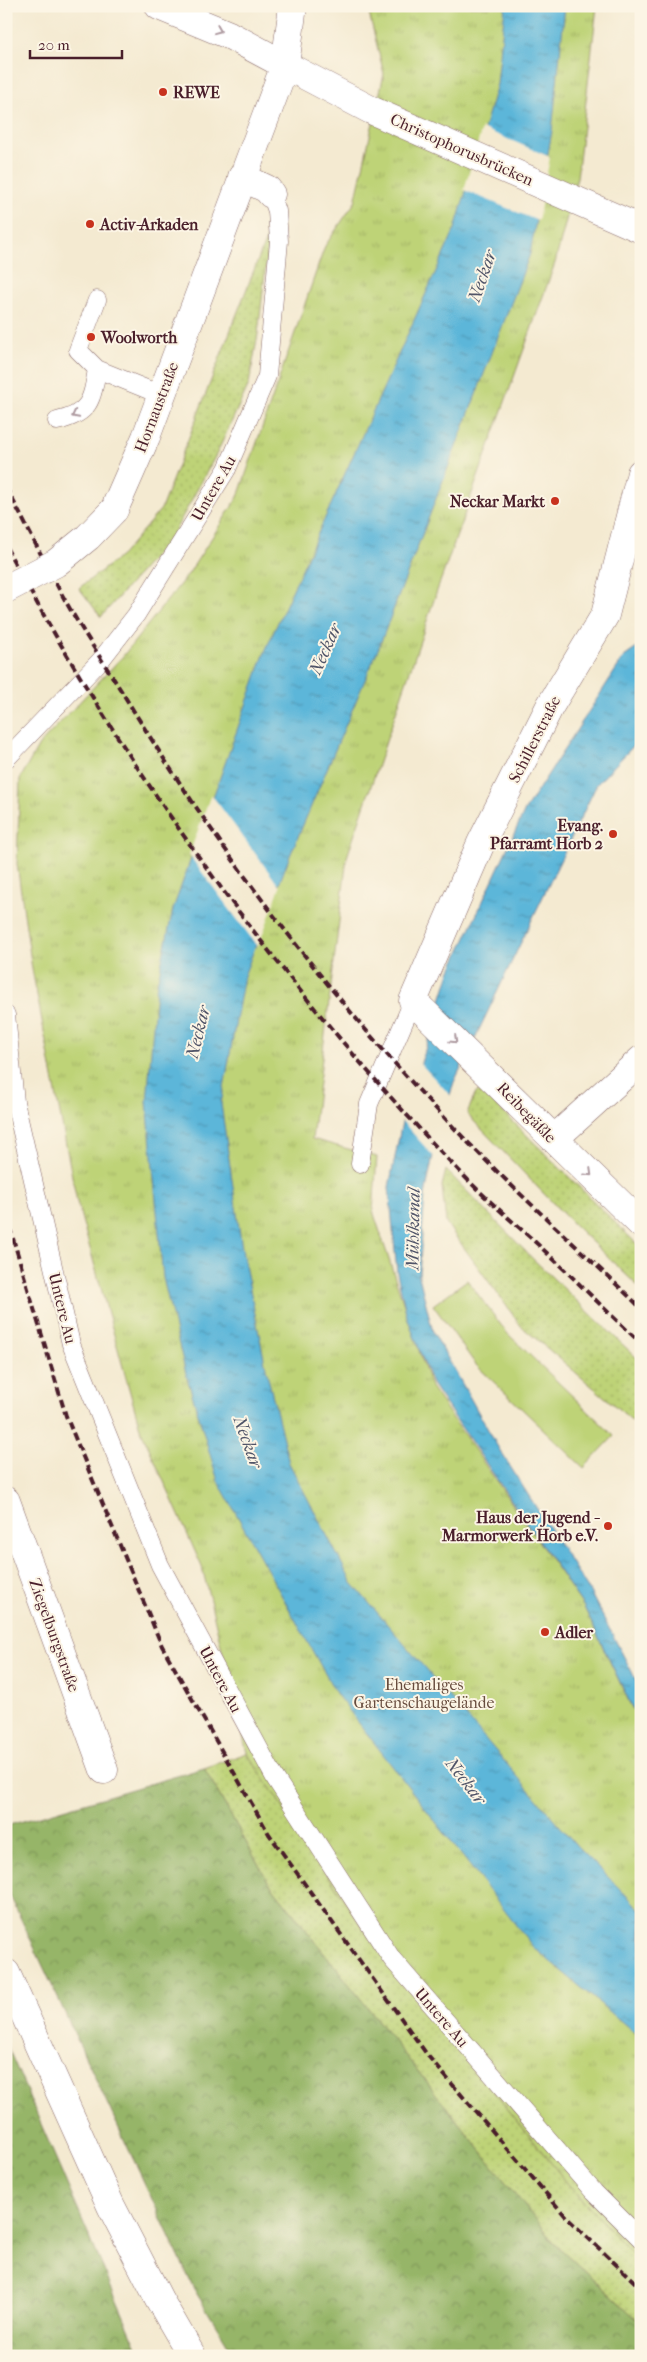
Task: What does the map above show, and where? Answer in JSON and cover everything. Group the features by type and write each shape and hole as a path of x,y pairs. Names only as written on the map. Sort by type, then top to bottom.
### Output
{"main road":[{"name":"Christophorusbrücken","path":"159,6 229,35 369,108 641,229"},
{"name":"Hornaustraße","path":"6,589 56,563 88,538 114,510 161,395 285,65 293,6"},
{"name":"Untere Au","path":"242,177 271,194"},
{"name":"Schillerstraße","path":"422,1009 432,954 481,843 550,706 605,615 641,473"},
{"name":"Reibegäßle","path":"422,1009 641,1224"},
{"path":"554,1139 641,1060"},
{"name":"Ziegelburgstraße","path":"6,1501 104,1770"},
{"path":"6,1972 111,2206 192,2356"}],"lane":[{"name":"Untere Au","path":"6,759 100,661 136,615 227,469 267,376 279,241 277,211 271,194"},
{"path":"97,300 78,350 97,369 161,395"},
{"path":"57,421 72,418 86,408 95,385 97,369"},
{"path":"360,1164 369,1104 422,1009"},
{"name":"Untere Au","path":"6,1016 15,1102 71,1344 160,1565 275,1778 392,1959 594,2192 641,2239"}],"green space":[{"name":"Ehemaliges Gartenschaugelände","path":"369,6 597,6 577,178 555,263 439,585 347,857 312,1139 377,1157 373,1211 431,1387 584,1607 641,1727 641,2263 572,2189 365,1931 247,1753 202,1567 140,1428 77,1202 32,969 17,864 20,779 39,745 123,656 189,573 238,497 325,246 355,202 384,74 369,13"},
{"path":"270,229 258,334 249,384 217,453 172,536 101,617 79,588 122,555 161,509"},
{"path":"481,1090 641,1248 641,1289 574,1225 467,1114 475,1094"},
{"path":"446,1170 534,1260 641,1362 641,1428 521,1326 446,1223 442,1186"},
{"path":"467,1280 507,1333 614,1436 584,1468 476,1365 433,1305"},
{"path":"247,1753 365,1931 572,2189 641,2263 641,2323 553,2242 269,1883 204,1768"},
{"path":"204,1768 269,1883 553,2242 641,2323 641,2356 235,2356 194,2289 6,1887 6,1826"},
{"path":"6,2043 141,2356 6,2356"}],"water":[{"name":"Neckar","path":"505,6 565,6 552,131 530,254 379,647 289,858 244,976 221,1104 243,1255 267,1373 289,1463 352,1583 577,1846 641,1910 641,2038 533,1947 337,1695 218,1481 186,1374 163,1278 147,1102 156,989 173,909 266,649 455,229 497,84"},
{"name":"Mühlkanal","path":"641,645 641,738 597,784 454,1082 437,1136 425,1195 419,1276 433,1332 499,1449 590,1592 632,1672 641,1693 641,1726 584,1607 432,1384 407,1317 397,1273 389,1187 402,1122 450,972 525,810 624,657"}],"pier":[{"path":"482,128 550,157 538,221 464,190"},
{"path":"211,794 280,887 258,947 189,855"},
{"path":"419,1062 452,1097 435,1158 400,1119"}],"railway":[{"path":"6,487 59,589 157,748 231,858 311,964 396,1065 441,1114 514,1188 641,1308"},
{"path":"6,547 104,716 214,878 273,956 334,1032 398,1106 465,1177 641,1343"},
{"path":"6,1215 66,1416 162,1646 269,1834 428,2056 568,2219 641,2288"}],"place":[{"name":"REWE","path":"163,92"},
{"name":"Activ-Arkaden","path":"90,224"},
{"name":"Woolworth","path":"91,337"},
{"name":"Neckar Markt","path":"555,501"},
{"name":"Evang. Pfarramt Horb 2","path":"613,834"},
{"name":"Haus der Jugend - Marmorwerk Horb e.V.","path":"608,1526"},
{"name":"Adler","path":"545,1632"}]}
